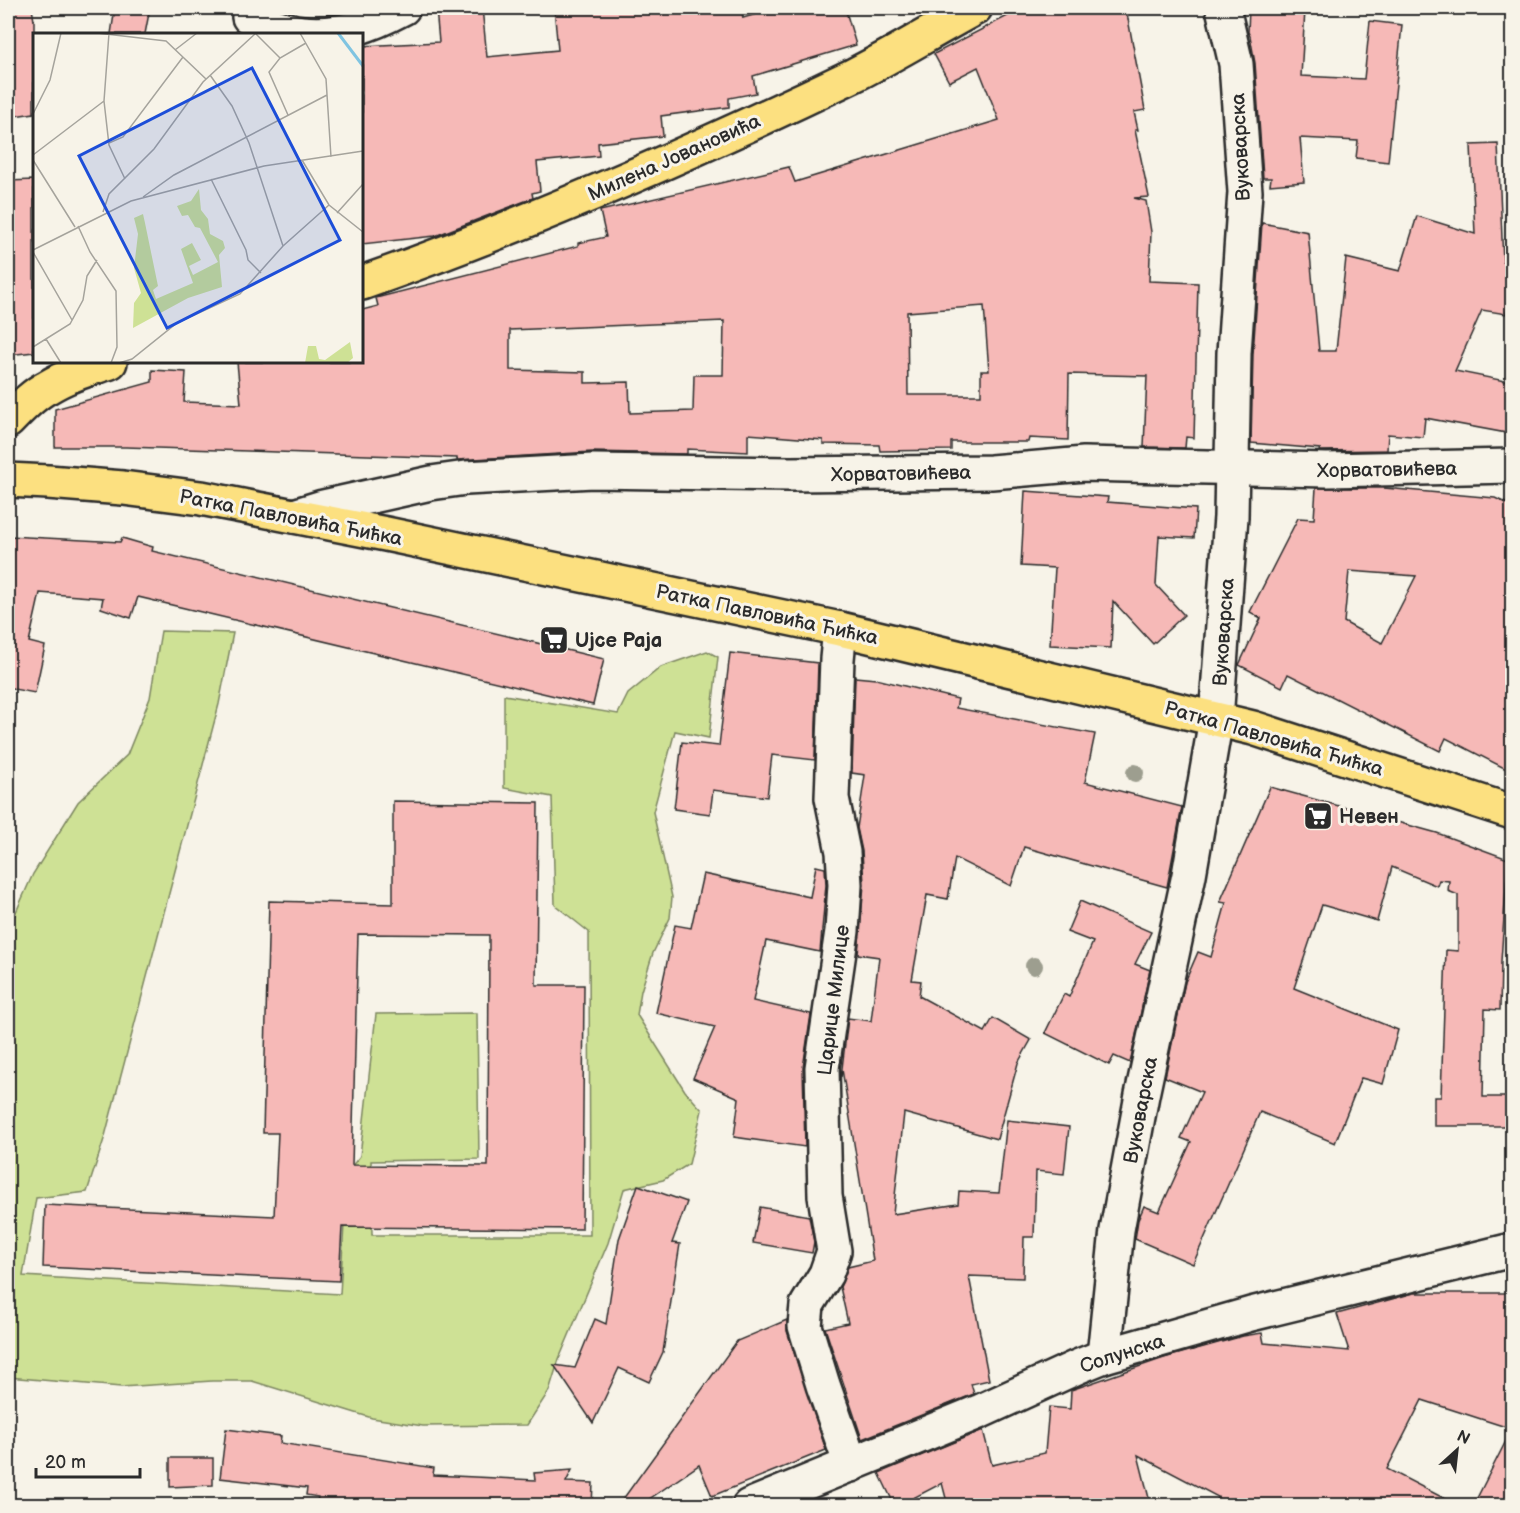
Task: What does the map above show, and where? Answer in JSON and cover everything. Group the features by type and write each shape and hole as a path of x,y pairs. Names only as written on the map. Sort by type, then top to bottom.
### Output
{"main road":[{"name":"Милена Јовановића","path":"363,283 546,213 720,138 854,75 975,8"},
{"path":"8,421 28,401 47,387 74,374 107,363"},
{"name":"Ратка Павловића Ћићка","path":"8,480 201,498 840,629 1253,728 1512,812"}],"street":[{"path":"249,20 301,33 321,33 344,31 369,25 403,8"},
{"name":"Вуковарска","path":"1104,1356 1117,1230 1142,1095 1189,875 1216,719 1231,517 1234,353 1245,192 1236,64 1222,8"},
{"name":"Хорватовићева","path":"294,516 323,507 431,483 466,478 592,471 790,474 991,472 1084,464 1327,470 1512,466"},
{"name":"Царице Милице","path":"840,629 832,798 843,852 845,885 842,931 822,1068 825,1196 834,1251 826,1274 807,1305 805,1326 851,1465"},
{"name":"Солунска","path":"749,1506 851,1465 1104,1356 1251,1314 1512,1250"}],"green space":[{"path":"161,631 233,633 219,704 105,1136 87,1192 36,1198 23,1276 340,1294 347,1172 360,1156 376,1014 477,1013 479,1159 371,1161 372,1235 590,1235 589,932 555,905 552,797 504,788 504,695 618,714 628,694 661,667 707,651 718,657 709,738 675,731 653,812 672,897 670,918 653,953 641,991 637,1015 685,1091 702,1110 689,1164 663,1180 624,1189 608,1243 559,1359 549,1391 527,1425 423,1426 372,1418 252,1381 212,1381 121,1387 8,1377 8,930 33,874 78,802 127,755 150,698"}],"building":[{"path":"8,8 32,8 34,21 33,113 8,117"},
{"path":"115,8 150,8 145,33 111,33"},
{"path":"482,8 487,57 558,50 554,8 741,8 743,18 777,8 845,8 856,45 753,76 756,93 729,98 729,107 661,116 663,136 598,143 599,156 537,162 540,191 532,193 533,198 435,236 363,244 363,46 439,42 436,9"},
{"path":"1023,8 1126,8 1145,110 1134,112 1138,130 1135,130 1149,197 1134,198 1146,201 1151,232 1149,281 1198,283 1194,438 1186,437 1185,448 1144,447 1147,376 1069,374 1068,440 1029,438 1028,442 951,442 951,450 880,451 879,445 823,444 823,440 748,434 748,452 687,449 687,454 592,452 457,460 457,458 126,447 55,447 55,409 152,382 152,370 186,372 184,402 241,404 237,363 363,363 363,310 378,306 376,298 606,237 600,211 789,167 795,182 999,120 978,67 949,82 934,54","holes":["984,306 989,371 981,371 981,395 908,395 907,312","724,321 723,375 694,375 693,411 630,413 629,382 585,383 585,372 510,370 510,330"]},
{"path":"1249,8 1305,10 1301,76 1364,79 1370,21 1402,25 1388,162 1356,158 1358,141 1300,138 1304,182 1270,185 1271,178 1263,178 1255,63 1248,32"},
{"path":"1498,144 1503,262 1512,264 1506,314 1482,310 1455,371 1510,382 1512,434 1425,418 1423,437 1388,434 1387,450 1319,451 1320,449 1251,443 1253,354 1262,223 1308,232 1319,351 1336,351 1346,258 1400,271 1417,216 1475,234 1471,145"},
{"path":"33,180 33,352 8,355 8,181"},
{"path":"1316,488 1384,488 1495,498 1512,506 1512,772 1446,738 1440,751 1288,674 1282,687 1239,665 1261,618 1250,612 1298,518 1314,519","holes":["1349,571 1416,576 1382,643 1344,622"]},
{"path":"1025,491 1108,497 1107,502 1196,509 1194,538 1159,536 1156,585 1184,615 1153,644 1113,601 1111,648 1050,645 1055,568 1021,566"},
{"path":"8,536 120,542 122,538 153,547 152,551 604,659 593,705 138,597 131,618 101,608 103,598 40,593 29,642 45,646 35,693 8,688"},
{"path":"730,653 818,663 815,760 772,755 767,797 713,790 710,814 674,809 682,742 719,746"},
{"path":"855,677 876,679 958,699 956,708 1095,734 1085,782 1182,807 1167,887 1024,847 1011,886 955,858 948,899 927,895 912,980 921,981 919,996 985,1032 993,1018 1031,1040 1018,1063 997,1139 904,1113 893,1214 958,1204 959,1191 999,1193 1007,1120 1069,1127 1064,1174 1036,1171 1034,1237 1024,1237 1023,1278 969,1276 989,1380 971,1384 974,1394 862,1439 825,1328 848,1323 840,1287 848,1267 873,1261 842,1069 841,1077 848,1018 871,1021 879,957 858,954 864,884 862,851 857,828 865,775 852,773"},
{"path":"1270,787 1437,833 1508,859 1500,1010 1485,1009 1483,1097 1512,1097 1512,1126 1434,1126 1434,1097 1441,1097 1446,950 1458,951 1458,895 1448,891 1449,881 1439,880 1437,886 1392,867 1377,921 1322,905 1294,988 1398,1030 1383,1084 1361,1078 1335,1143 1260,1112 1193,1264 1135,1239 1138,1220 1144,1206 1159,1212 1191,1142 1181,1138 1202,1092 1165,1077 1185,982 1198,952 1211,957 1226,903 1220,902"},
{"path":"393,801 538,803 536,985 584,985 582,1229 342,1227 339,1281 43,1267 45,1205 274,1216 278,1133 263,1133 269,901 393,904","holes":["358,934 489,935 488,1166 352,1165"]},
{"path":"816,866 825,868 826,885 820,952 766,941 753,1001 811,1014 803,1068 805,1147 734,1137 739,1098 693,1078 715,1027 656,1013 675,925 691,928 703,874 810,897"},
{"path":"1080,901 1151,932 1135,964 1150,970 1130,1063 1114,1056 1109,1065 1045,1033 1064,994 1069,997 1093,942 1067,932"},
{"path":"638,1185 687,1202 672,1243 680,1244 663,1352 649,1382 619,1368 593,1423 554,1365 575,1368 595,1319 606,1324 619,1239"},
{"path":"760,1207 809,1216 814,1242 812,1253 753,1243"},
{"path":"1414,1293 1512,1293 1512,1429 1422,1400 1387,1469 1459,1506 1214,1506 1218,1497 1138,1455 1151,1506 948,1506 942,1483 895,1506 879,1473 983,1430 992,1465 1045,1453 1049,1407 1070,1409 1071,1390 1164,1358 1243,1336 1262,1333 1264,1343 1349,1351 1337,1314"},
{"path":"787,1320 787,1331 826,1450 712,1496 699,1465 639,1506 618,1506 737,1341"},
{"path":"226,1429 281,1436 280,1443 434,1468 433,1475 535,1480 534,1473 572,1470 566,1482 593,1483 592,1506 316,1506 318,1497 306,1495 307,1488 220,1478"},
{"path":"1512,1429 1512,1506 1473,1506"},
{"path":"170,1458 213,1458 213,1485 170,1487"}],"place":[{"name":"Ujce Paja","path":"554,640"},
{"name":"Невен","path":"1318,816"}]}
